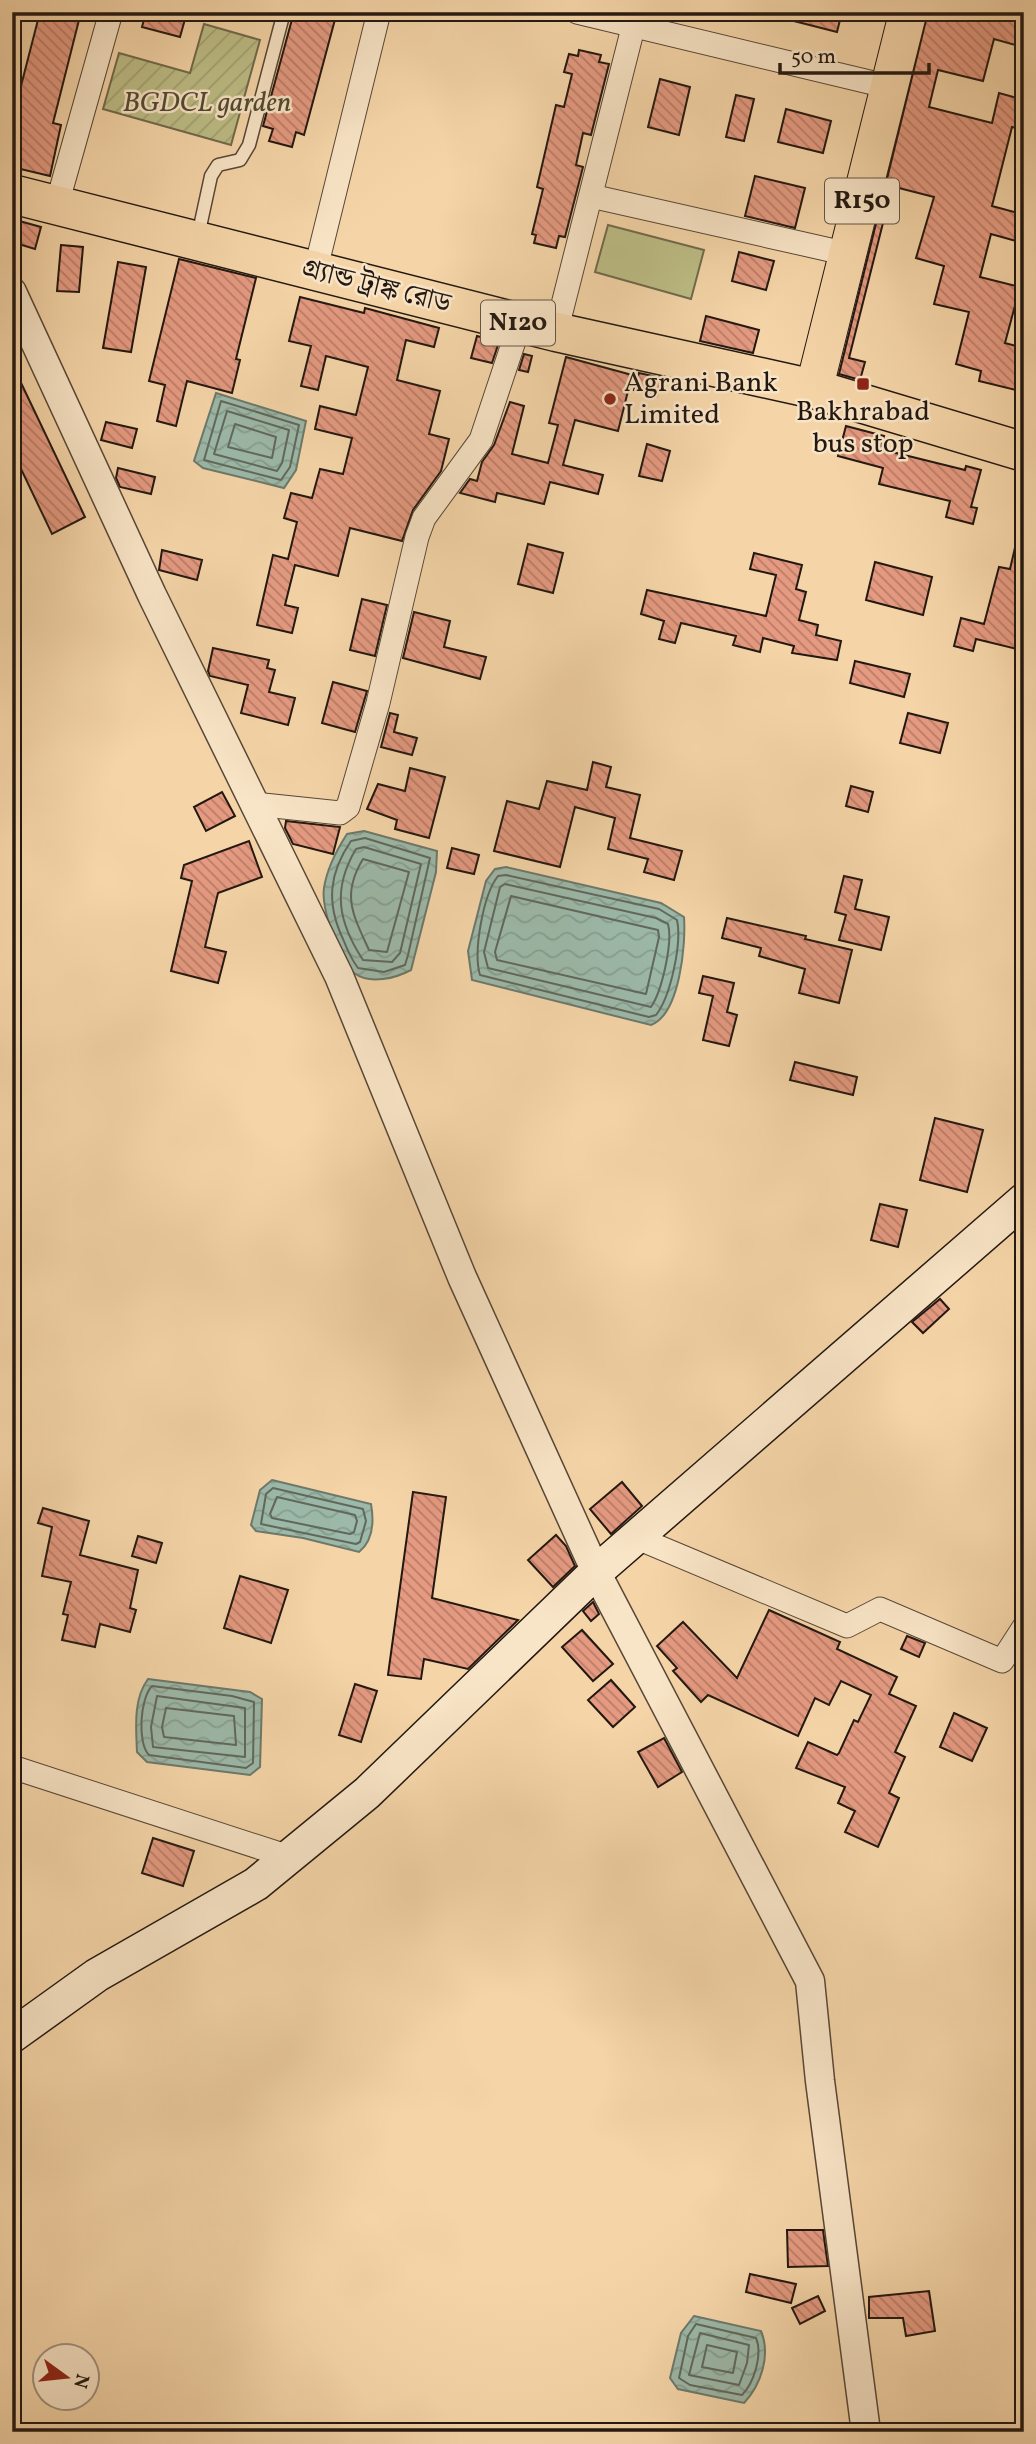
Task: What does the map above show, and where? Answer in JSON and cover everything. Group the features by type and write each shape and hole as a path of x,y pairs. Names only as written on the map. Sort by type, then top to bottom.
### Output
{"highway":[{"name":"গ্র্যান্ড ট্রাঙ্ক রোড","path":"12,194 556,332 814,389 1024,452"}],"main road":[{"name":"R150","path":"814,389 908,12"},
{"path":"12,2036 97,1975 256,1884 367,1793 596,1572 1024,1200"}],"street":[{"path":"57,204 111,12"},
{"path":"315,272 379,12"},
{"path":"577,12 635,19 890,87"},
{"path":"556,332 635,19"},
{"path":"591,196 848,254"},
{"path":"12,292 152,595 339,976 462,1277 596,1572 810,1981 820,2081 866,2432"},
{"path":"254,804 340,813 348,807 378,703 416,537 425,519 481,440 520,323"},
{"path":"635,1537 847,1626 880,1609 1002,1661 1024,1627"},
{"path":"12,1767 289,1857"}],"lane":[{"path":"197,240 211,176 218,165 240,160 249,145 284,12"}],"green space":[{"name":"BGDCL garden","path":"204,24 260,40 231,145 103,109 119,53 190,73"},
{"path":"608,225 704,250 691,299 595,272"}],"water":[{"path":"216,393 306,421 296,470 284,488 203,468 194,461"},
{"path":"364,831 437,851 436,872 411,970 383,979 360,977 348,967 332,934 325,908 324,888 332,860 347,834"},
{"path":"506,867 661,903 684,917 684,944 679,977 669,1007 661,1018 651,1025 472,980 468,951 486,881 495,869"},
{"path":"272,1480 371,1504 372,1530 368,1542 359,1552 303,1538 256,1531 251,1525 260,1490"},
{"path":"148,1679 250,1692 262,1699 260,1767 250,1775 147,1762 137,1752 136,1724 140,1695"},
{"path":"694,2316 761,2331 765,2350 763,2369 755,2388 744,2403 678,2389 670,2378 681,2333"}],"building":[{"path":"40,12 81,12 53,123 61,125 50,176 12,167 12,121"},
{"path":"146,12 187,12 180,37 142,27"},
{"path":"294,12 337,12 304,135 296,132 292,147 269,141 273,129 263,126"},
{"path":"783,12 842,12 837,32 782,18"},
{"path":"928,12 1024,12 1019,46 994,39 983,81 938,70 929,107 992,123 999,93 1024,100 1024,130 1012,127 992,206 1022,214 1016,241 991,234 980,277 1020,287 1005,343 1024,348 1024,392 979,381 981,371 956,364 969,312 934,304 944,266 916,258 934,197 895,187 889,212 886,211 849,358 865,362 860,380 839,374"},
{"path":"579,50 601,55 599,62 609,64 591,135 583,133 576,165 583,167 565,237 559,236 556,248 534,243 536,235 532,234 543,189 537,187 556,105 564,107 572,74 564,72 569,54 578,56"},
{"path":"660,79 690,87 679,135 648,127"},
{"path":"736,95 754,99 744,141 726,137"},
{"path":"786,109 831,121 823,153 778,142"},
{"path":"755,176 805,188 795,228 745,216"},
{"path":"12,219 41,227 35,249 12,242"},
{"path":"61,245 83,247 79,292 57,291"},
{"path":"739,252 774,261 766,290 732,281"},
{"path":"179,259 256,278 236,359 240,360 232,393 187,381 176,426 157,421 165,385 149,381"},
{"path":"118,262 146,267 131,352 103,348"},
{"path":"300,297 364,313 365,308 439,328 434,347 406,340 397,380 440,391 429,434 449,439 441,471 413,510 402,541 350,528 338,576 295,565 285,605 298,608 292,633 257,625 273,555 288,559 297,522 284,518 291,493 312,498 320,469 343,474 352,438 315,429 320,406 356,415 368,367 326,356 318,390 301,386 311,346 289,341"},
{"path":"706,316 759,330 753,353 700,341"},
{"path":"477,336 499,342 492,363 471,358"},
{"path":"524,354 532,356 528,372 519,370"},
{"path":"566,357 632,375 618,431 575,420 563,465 603,475 598,494 550,482 544,504 497,493 495,502 460,493 470,479 477,481 482,462 494,445 510,402 524,406 512,454 548,463 558,425 549,423"},
{"path":"12,364 85,517 52,534 12,450"},
{"path":"639,373 662,378 657,396 634,390"},
{"path":"106,422 137,429 132,448 101,440"},
{"path":"846,426 884,436 880,449 965,470 966,466 981,470 971,507 977,508 973,524 946,517 950,501 879,484 883,468 838,456"},
{"path":"647,444 670,451 662,481 639,476"},
{"path":"118,468 155,477 151,494 120,487 116,478"},
{"path":"1018,535 1024,536 1024,637 1021,650 976,639 973,651 954,646 961,618 984,624 999,567 1010,569"},
{"path":"528,544 563,553 553,593 518,584"},
{"path":"162,550 202,560 197,580 159,570"},
{"path":"754,553 802,565 796,589 806,592 799,620 818,625 816,635 841,641 837,660 792,653 794,646 763,638 760,652 733,645 736,636 681,623 675,643 659,639 664,621 641,614 647,590 766,616 776,575 750,569"},
{"path":"875,562 932,577 923,615 866,600"},
{"path":"362,599 387,605 375,656 350,650"},
{"path":"414,612 450,621 444,647 486,657 480,679 403,658"},
{"path":"213,648 269,660 267,668 275,670 269,692 295,698 288,725 241,713 248,685 210,676 208,671"},
{"path":"855,661 910,674 904,697 850,683"},
{"path":"333,682 367,691 355,732 322,723"},
{"path":"390,713 398,715 394,732 417,738 412,755 381,747"},
{"path":"908,713 948,723 940,753 900,743"},
{"path":"593,762 611,767 606,787 640,795 630,838 682,851 674,880 644,872 648,859 608,849 615,818 575,807 560,867 494,851 507,801 539,809 547,781 587,790"},
{"path":"410,768 445,777 429,838 395,829 397,820 367,809 378,784 405,791"},
{"path":"851,786 873,792 868,812 846,806"},
{"path":"222,792 235,816 206,831 194,807"},
{"path":"286,821 340,827 333,854 293,844 285,828"},
{"path":"249,841 262,877 218,893 205,947 226,952 218,983 171,971 192,881 181,878 184,865"},
{"path":"452,848 479,855 474,874 447,868"},
{"path":"844,876 862,880 855,909 889,917 881,950 839,940 846,915 835,912"},
{"path":"727,918 806,936 805,939 852,950 839,1003 799,993 805,969 759,956 761,948 722,938"},
{"path":"703,976 734,983 727,1012 737,1015 729,1046 703,1040 713,996 699,993"},
{"path":"795,1062 857,1077 853,1095 790,1080"},
{"path":"935,1118 983,1130 967,1192 920,1180"},
{"path":"880,1204 907,1210 898,1247 871,1240"},
{"path":"940,1299 949,1309 923,1333 912,1322"},
{"path":"622,1482 642,1506 611,1534 590,1509"},
{"path":"413,1492 446,1497 432,1598 518,1620 468,1669 424,1659 421,1679 388,1675"},
{"path":"43,1508 89,1521 80,1555 138,1570 130,1608 136,1610 130,1632 100,1624 95,1647 62,1640 68,1615 63,1614 71,1582 42,1576 52,1527 38,1523"},
{"path":"556,1535 566,1546 575,1566 553,1587 528,1560"},
{"path":"138,1536 162,1543 156,1563 132,1556"},
{"path":"240,1576 288,1590 271,1643 224,1628"},
{"path":"593,1602 599,1614 591,1621 583,1611"},
{"path":"769,1610 840,1642 837,1649 897,1677 889,1694 916,1706 895,1752 905,1757 889,1793 899,1798 878,1847 845,1832 855,1811 838,1803 845,1787 796,1768 808,1742 837,1755 854,1720 858,1722 871,1695 841,1681 829,1705 815,1698 798,1736 708,1695 701,1702 673,1671 677,1668 657,1646 683,1622 737,1678"},
{"path":"582,1630 613,1664 593,1681 562,1647"},
{"path":"907,1636 925,1643 919,1657 901,1649"},
{"path":"611,1680 635,1707 613,1727 588,1700"},
{"path":"355,1684 377,1691 361,1742 339,1735"},
{"path":"954,1713 987,1728 972,1761 940,1747"},
{"path":"664,1738 682,1772 658,1787 638,1752"},
{"path":"153,1838 194,1851 183,1886 142,1873"},
{"path":"787,2230 823,2230 828,2266 788,2267"},
{"path":"750,2274 796,2284 791,2303 746,2292"},
{"path":"929,2291 935,2331 906,2336 903,2318 869,2318 869,2297"},
{"path":"818,2296 825,2311 800,2324 792,2308"}],"place":[{"name":"Bakhrabad bus stop","path":"863,384"},
{"name":"Agrani Bank Limited","path":"610,399"}]}
